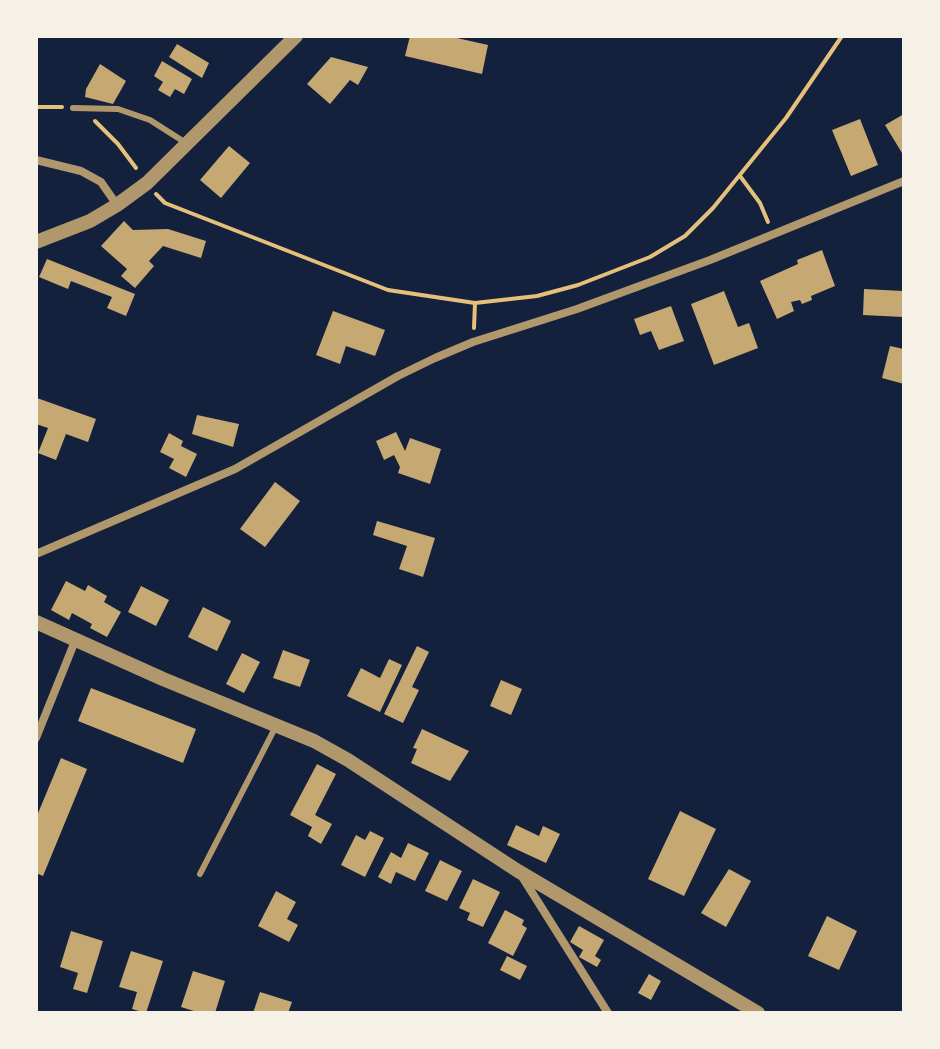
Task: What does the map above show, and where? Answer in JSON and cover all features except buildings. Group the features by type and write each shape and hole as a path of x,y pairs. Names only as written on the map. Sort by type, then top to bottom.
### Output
{"street":[{"path":"36,242 87,223 147,183 296,36"},
{"path":"36,160 81,171 101,182 117,205"},
{"path":"36,554 235,469 398,376 473,342 577,309 710,260 904,181"},
{"path":"36,622 277,724 348,760 449,829 758,1013"},
{"path":"36,738 75,641"},
{"path":"518,871 608,1013"}],"lane":[{"path":"73,108 118,109 150,120 186,143"},
{"path":"200,874 277,724"}],"path":[{"path":"36,107 73,108 85,112 118,144 165,203 388,290 475,303 551,293 578,285 650,257 685,236 713,208 786,118 842,36"},
{"path":"740,176 760,203 773,233"},
{"path":"473,342 475,303"}]}
